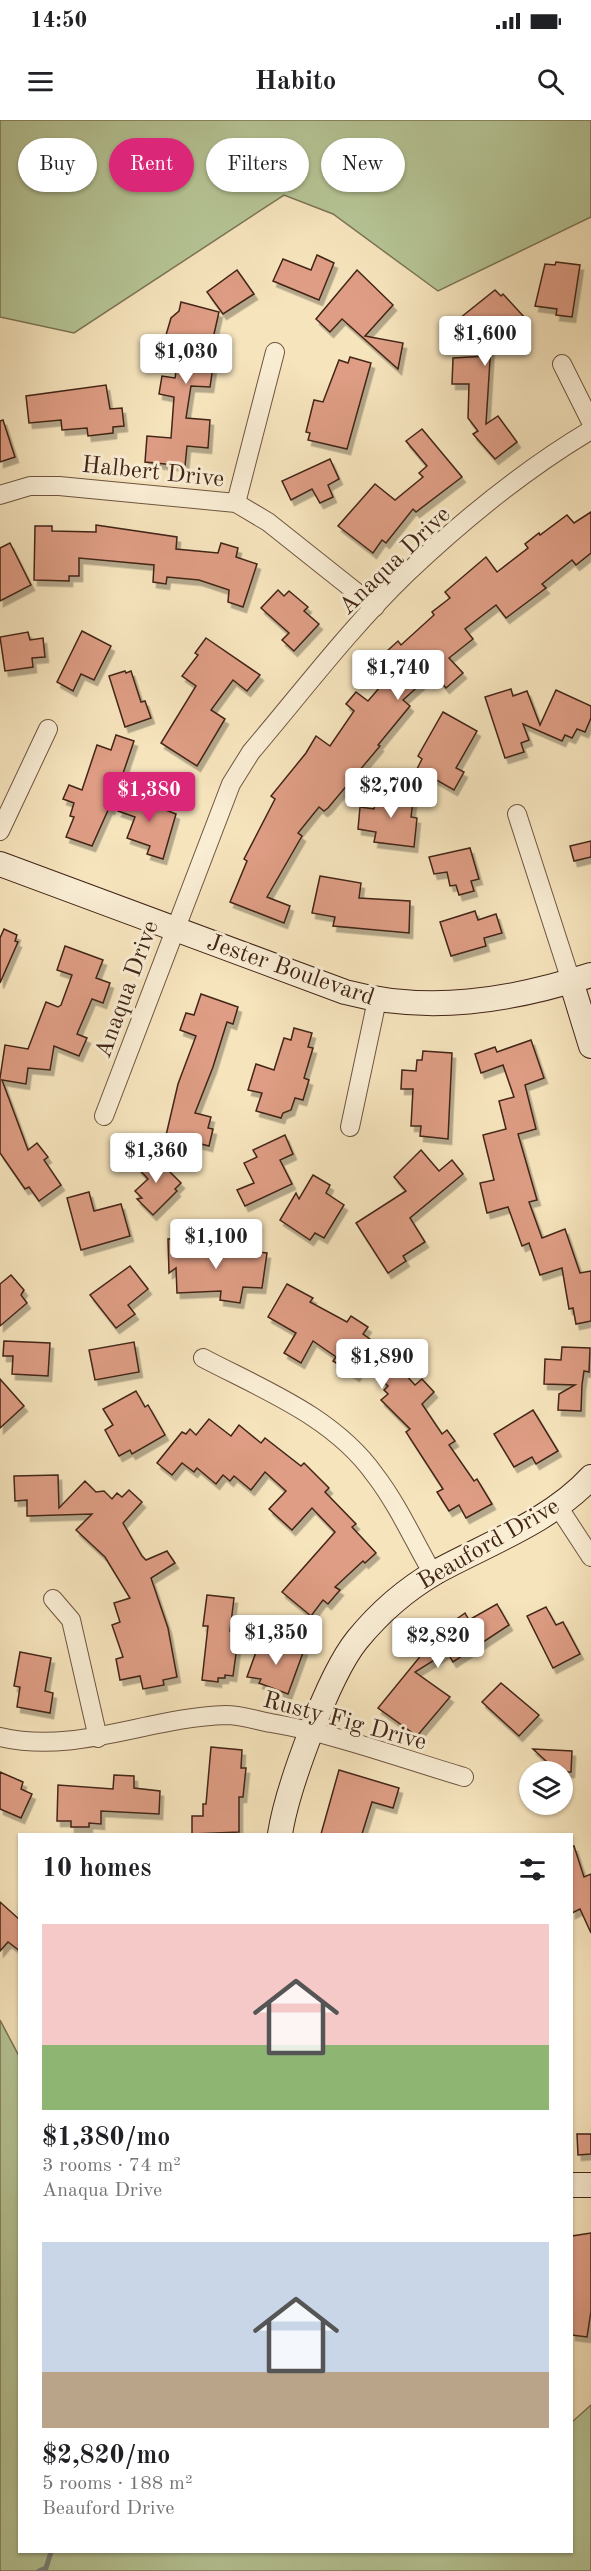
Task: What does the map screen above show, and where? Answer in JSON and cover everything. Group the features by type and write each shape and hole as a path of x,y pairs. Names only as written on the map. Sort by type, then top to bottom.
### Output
{"street":[{"path":"236,503 275,351"},
{"path":"562,364 591,422"},
{"name":"Anaqua Drive","path":"104,1116 231,784 251,752 407,573 466,522 564,446 591,430"},
{"name":"Halbert Drive","path":"0,495 30,486 59,486 236,503 268,522 375,607"},
{"path":"0,831 48,729"},
{"path":"517,814 581,978 591,1046"},
{"name":"Jester Boulevard","path":"0,864 345,992 377,1000 417,1004 488,1001 581,978"},
{"path":"351,1127 377,1000"},
{"path":"203,1358 314,1416 343,1439 375,1474 433,1574"},
{"name":"Beauford Drive","path":"280,1833 284,1811 312,1731 335,1679 356,1642 397,1598 433,1574 557,1505 591,1477"},
{"path":"557,1505 591,1557"},
{"path":"53,1599 71,1620 98,1738"},
{"name":"Rusty Fig Drive","path":"0,1737 21,1742 54,1744 98,1738 174,1721 229,1715 312,1731 464,1777"},
{"path":"573,2186 591,2185"}],"green space":[{"path":"0,120 591,120 591,217 438,291 333,214 284,195 74,333 0,317"},
{"path":"0,2020 18,2054 18,2553 573,2553 573,2421 591,2405 591,2571 0,2571"}],"building":[{"path":"317,255 334,263 319,300 273,281 283,259 311,270"},
{"path":"556,262 580,265 572,317 556,315 557,309 535,306 545,264 555,265"},
{"path":"237,270 254,294 223,314 207,292"},
{"path":"357,270 393,305 365,336 403,343 398,369 342,319 330,332 316,319"},
{"path":"495,290 501,296 503,294 525,318 511,330 508,328 491,344 486,424 498,416 517,442 495,459 473,434 478,431 468,418 469,384 452,384 453,358 486,356 455,322"},
{"path":"181,302 219,312 207,365 213,367 210,387 191,386 186,418 210,420 208,448 187,446 185,466 145,462 147,436 171,438 174,397 159,394 162,376 175,378 181,339 166,335 171,318 179,311"},
{"path":"350,357 371,363 347,449 308,440 310,433 306,432 314,400 323,402 339,360 348,363"},
{"path":"106,385 110,409 122,408 124,426 113,427 113,433 88,436 87,428 62,430 61,420 29,423 26,396"},
{"path":"3,420 15,457 0,462 0,421"},
{"path":"422,429 462,477 416,512 413,509 386,543 382,540 373,553 338,526 375,484 395,500 423,477 419,473 427,466 406,441"},
{"path":"330,459 339,479 328,485 333,497 320,503 312,489 291,500 282,481"},
{"path":"591,512 591,553 576,565 572,560 542,584 546,588 506,618 496,605 465,629 473,639 449,658 463,673 446,688 433,673 403,700 410,706 378,745 380,746 328,808 324,811 319,807 298,833 302,836 267,897 290,906 284,923 230,902 247,861 244,859 275,799 271,796 306,753 316,736 330,746 354,711 346,704 356,692 368,701 398,666 386,652 398,641 401,645 434,615 432,612 450,598 445,592 486,557 497,572 528,548 525,544 567,515 574,523"},
{"path":"96,525 177,537 176,549 218,553 221,543 238,548 236,557 257,564 243,607 228,602 229,590 199,580 167,577 166,584 153,582 154,565 79,558 79,576 69,576 69,581 34,580 35,526 52,526 52,531 96,532"},
{"path":"10,543 31,585 0,601 0,548"},
{"path":"278,590 284,596 289,591 308,607 304,611 319,624 294,651 282,640 289,633 261,608"},
{"path":"82,631 111,646 94,680 81,674 73,691 57,682"},
{"path":"28,632 30,640 43,638 45,657 32,658 33,667 5,671 0,637"},
{"path":"206,638 260,675 247,691 233,680 211,710 225,719 197,766 161,743 196,686 182,676 198,655 195,653"},
{"path":"125,671 126,673 131,671 141,702 145,701 151,718 125,727 109,676"},
{"path":"511,689 513,696 527,691 540,725 556,690 591,706 591,718 585,732 577,729 572,738 565,735 562,741 523,724 529,740 521,743 524,752 505,758 485,697"},
{"path":"443,712 477,731 456,768 464,772 454,790 417,769 422,759 418,756"},
{"path":"116,735 134,741 111,809 109,808 92,846 66,837 74,817 70,816 74,803 63,799 69,785 82,790 97,745 111,750"},
{"path":"377,791 414,795 411,817 417,818 414,847 374,842 376,832 358,829 360,807 374,809"},
{"path":"130,792 160,802 158,807 176,814 163,859 147,854 150,846 127,838 135,817 118,811"},
{"path":"591,841 591,857 574,861 570,846"},
{"path":"470,848 479,879 471,881 474,891 459,895 456,885 450,886 447,872 434,874 429,857"},
{"path":"320,876 361,883 359,898 410,901 409,933 333,926 335,917 312,913"},
{"path":"475,911 478,920 496,914 502,933 484,938 486,946 451,956 440,922"},
{"path":"4,929 17,935 15,941 18,942 0,983 0,938"},
{"path":"65,946 103,960 96,978 110,983 103,1003 92,999 77,1034 87,1038 79,1056 54,1046 50,1070 28,1068 26,1084 2,1080 28,1150 37,1143 48,1157 44,1160 61,1185 39,1201 29,1187 25,1189 0,1153 0,1078 5,1045 28,1049 46,1002 58,1007 61,1005 72,975 57,970"},
{"path":"201,994 238,1007 233,1024 227,1022 195,1113 211,1117 208,1128 213,1129 209,1146 193,1142 191,1150 164,1144 178,1084 196,1036 180,1030 186,1013 194,1015"},
{"path":"294,1028 312,1033 308,1047 313,1048 304,1078 309,1080 303,1100 295,1098 291,1110 283,1113 281,1118 256,1111 262,1093 248,1090 256,1064 274,1070 284,1038 291,1040"},
{"path":"531,1040 544,1078 525,1085 536,1129 518,1134 537,1200 529,1202 542,1238 565,1229 580,1273 591,1271 591,1321 576,1324 573,1308 569,1309 562,1268 540,1275 529,1243 522,1246 508,1207 487,1213 480,1183 494,1180 483,1135 506,1129 499,1101 514,1097 503,1065 481,1073 475,1054 495,1047 497,1052"},
{"path":"423,1051 452,1053 448,1139 420,1136 421,1126 411,1126 413,1089 401,1089 402,1070 416,1071 417,1060 422,1060"},
{"path":"285,1135 293,1154 280,1160 292,1184 245,1206 237,1190 254,1183 244,1163 257,1157 253,1150"},
{"path":"421,1150 439,1171 452,1160 463,1174 410,1218 425,1242 403,1256 406,1261 388,1273 356,1223 406,1191 394,1177"},
{"path":"151,1153 181,1183 175,1189 177,1191 153,1215 137,1199 142,1198 135,1191 148,1179 137,1167"},
{"path":"313,1175 330,1185 326,1193 344,1205 324,1238 315,1233 310,1240 280,1220 296,1193 299,1199"},
{"path":"89,1192 94,1211 121,1204 130,1236 81,1250 67,1198"},
{"path":"187,1238 188,1251 229,1249 267,1253 262,1288 243,1287 240,1303 220,1300 221,1291 177,1293 176,1268 169,1273 168,1239"},
{"path":"130,1266 148,1289 128,1305 135,1314 116,1328 90,1295"},
{"path":"11,1275 24,1290 21,1295 27,1303 0,1326 0,1284"},
{"path":"287,1284 313,1298 310,1302 347,1322 351,1316 368,1327 363,1334 377,1344 415,1385 422,1379 434,1392 422,1404 442,1434 447,1430 455,1441 449,1445 474,1481 477,1479 492,1504 466,1518 459,1505 449,1511 437,1492 443,1489 406,1432 410,1429 381,1400 388,1394 384,1390 388,1386 364,1363 356,1376 333,1361 336,1357 313,1341 301,1363 284,1353 296,1333 268,1317"},
{"path":"4,1341 50,1343 48,1376 12,1374 13,1356 3,1356"},
{"path":"134,1342 139,1372 95,1380 89,1350"},
{"path":"562,1347 590,1348 589,1372 584,1371 582,1385 581,1411 558,1410 559,1394 575,1385 544,1384 545,1359 561,1360"},
{"path":"0,1379 24,1406 0,1428"},
{"path":"136,1391 145,1407 148,1405 165,1435 132,1454 130,1450 119,1456 105,1430 113,1425 103,1409"},
{"path":"533,1410 558,1451 536,1464 532,1457 514,1467 494,1434"},
{"path":"209,1419 231,1436 239,1425 261,1443 265,1438 301,1466 304,1463 329,1488 325,1492 356,1524 352,1527 376,1553 365,1563 363,1561 335,1587 340,1590 328,1604 323,1600 311,1616 282,1592 335,1532 312,1508 292,1530 269,1509 286,1491 265,1472 251,1490 234,1476 230,1481 223,1475 216,1484 197,1468 194,1472 182,1463 172,1475 157,1463 182,1432 186,1434 190,1429 196,1435"},
{"path":"58,1475 59,1508 85,1481 96,1492 104,1491 112,1499 117,1493 122,1497 129,1490 142,1502 123,1523 142,1556 146,1560 167,1551 175,1563 151,1578 168,1628 177,1677 163,1680 164,1685 143,1689 140,1676 120,1680 116,1659 123,1657 112,1625 120,1622 114,1603 130,1598 105,1557 76,1530 92,1514 27,1516 27,1500 15,1501 14,1476"},
{"path":"207,1595 234,1598 230,1631 239,1632 233,1676 225,1675 225,1678 218,1678 218,1682 202,1680 208,1626 203,1626"},
{"path":"497,1604 509,1625 453,1662 447,1652 415,1672 450,1697 417,1736 378,1708 423,1653 419,1646 465,1613 469,1620"},
{"path":"546,1607 556,1625 563,1622 580,1654 553,1668 527,1616"},
{"path":"260,1641 286,1651 289,1644 304,1650 288,1694 259,1683 261,1679 247,1677"},
{"path":"20,1652 51,1658 45,1691 53,1693 50,1713 17,1707 20,1687 14,1686"},
{"path":"501,1683 539,1715 519,1736 482,1702"},
{"path":"211,1747 242,1750 241,1768 246,1768 243,1797 239,1797 239,1832 192,1833 192,1816 203,1816 203,1804 206,1804"},
{"path":"533,1749 572,1751 572,1761 546,1761"},
{"path":"339,1770 399,1788 393,1808 372,1802 362,1833 321,1833"},
{"path":"0,1772 23,1782 21,1789 32,1794 21,1818 0,1809"},
{"path":"114,1775 134,1776 134,1788 160,1791 159,1814 101,1811 101,1824 89,1823 89,1827 71,1827 71,1821 57,1821 58,1785 113,1789"},
{"path":"573,1846 584,1877 591,1874 591,1933 580,1909 573,1912"},
{"path":"0,1902 18,1918 18,1950 8,1942 0,1951"},
{"path":"577,2134 591,2134 591,2154 578,2155"},
{"path":"591,2233 591,2311 587,2337 573,2335 573,2236"}],"waterway":[{"path":"39,2571 46,2568 51,2553"}]}
